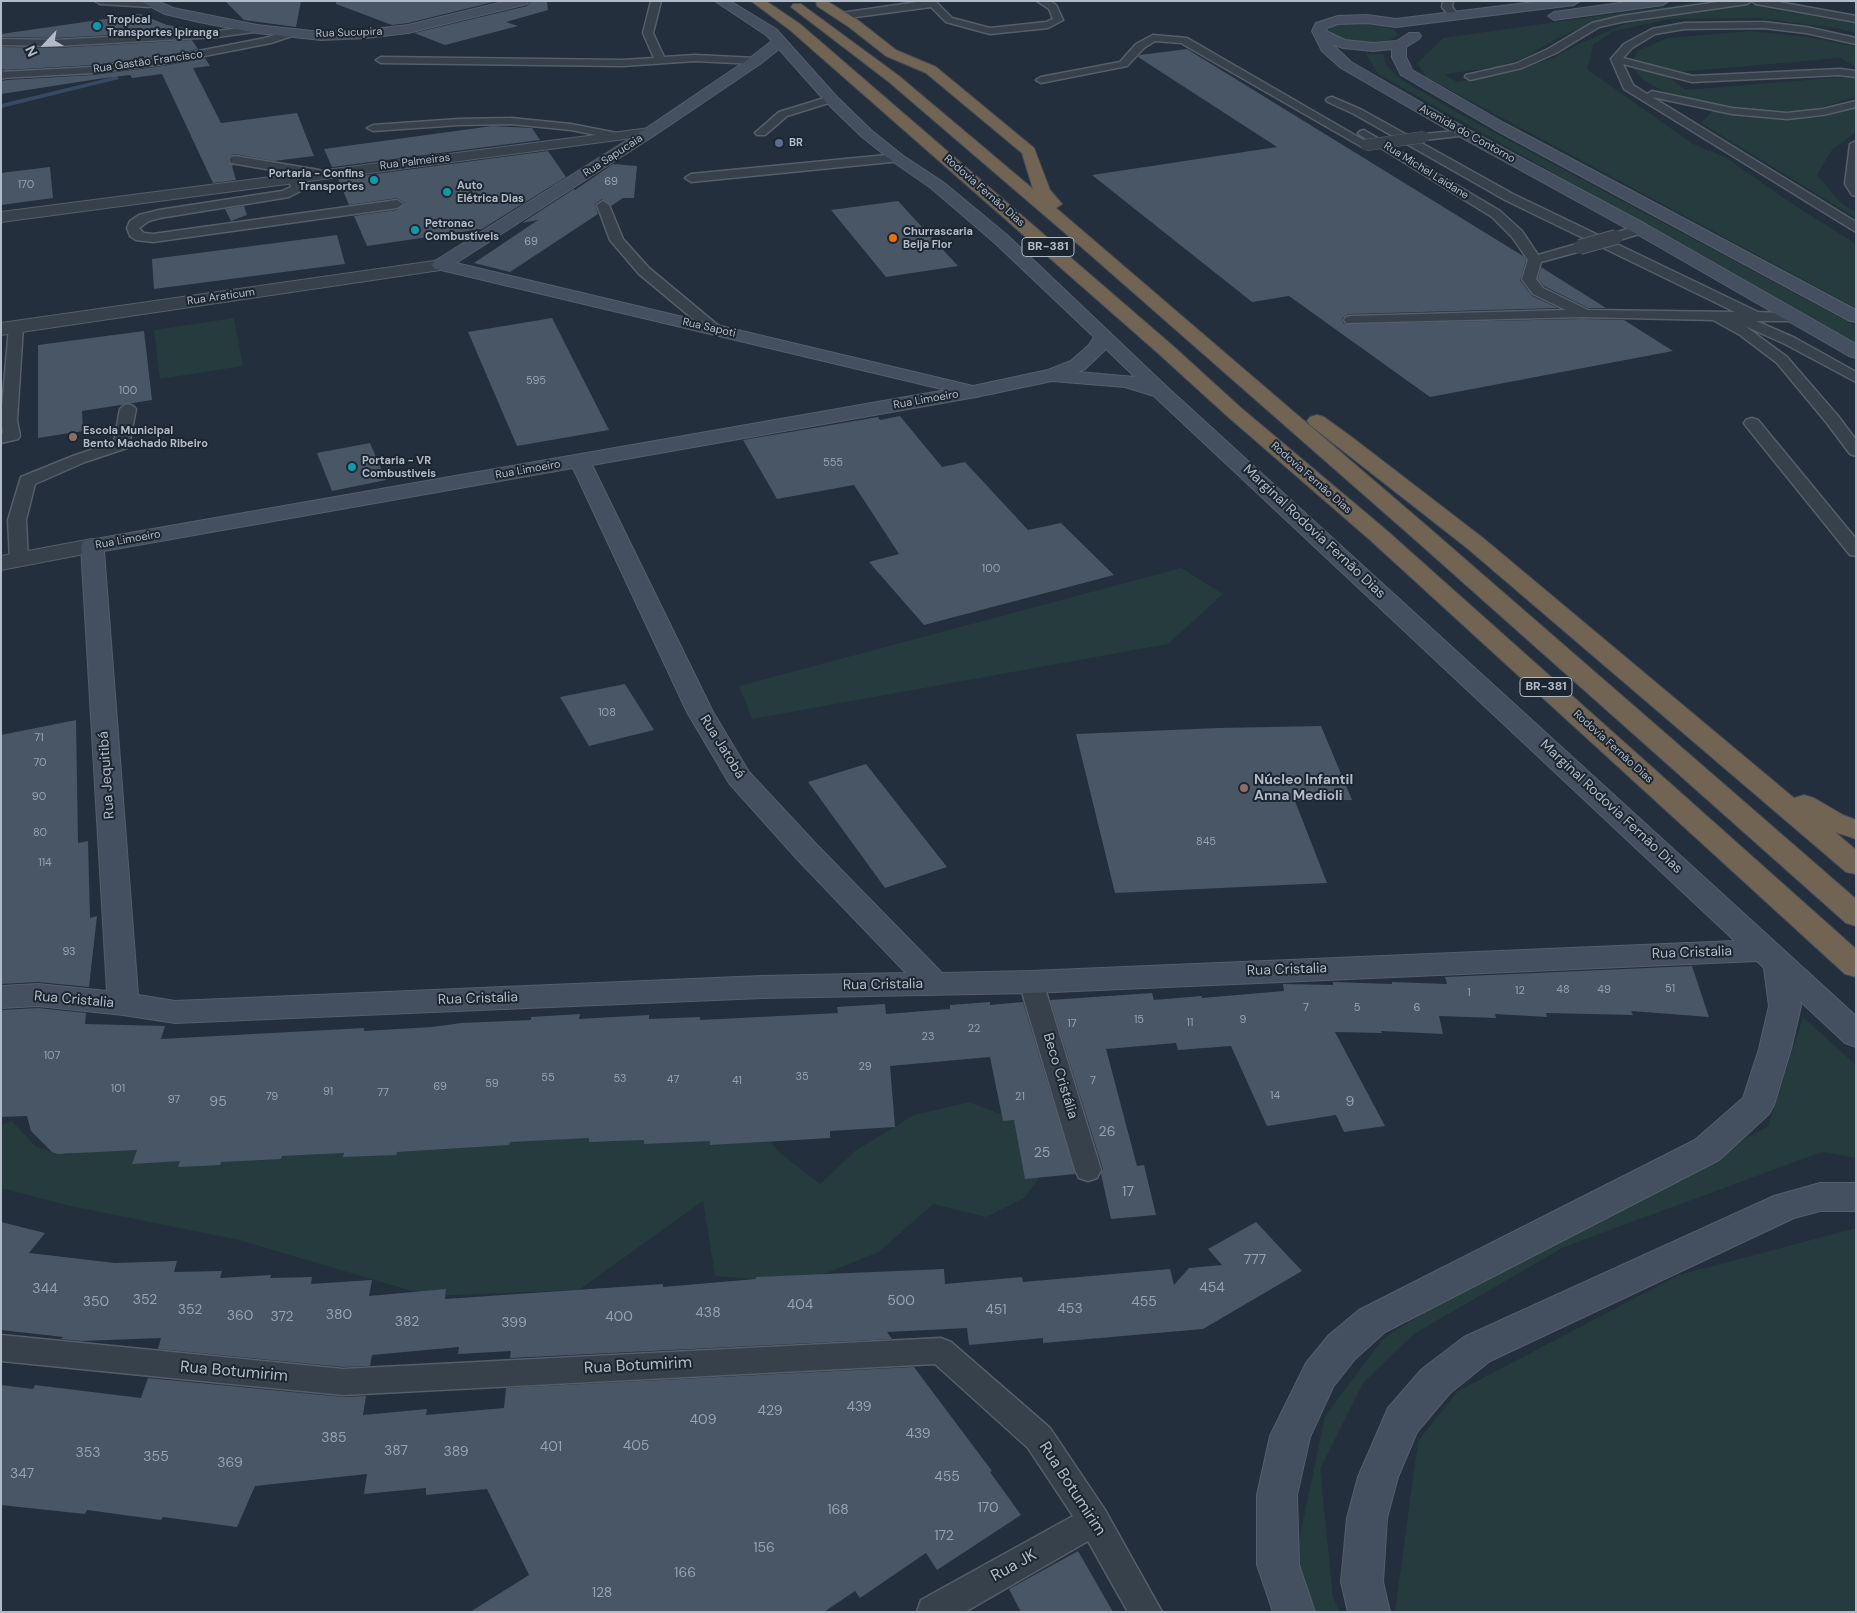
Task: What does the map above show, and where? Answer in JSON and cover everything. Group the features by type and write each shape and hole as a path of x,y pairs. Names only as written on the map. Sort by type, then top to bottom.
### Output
{"highway":[{"name":"BR-381","path":"735,1 761,20 776,36"},
{"name":"Rodovia Fernão Dias","path":"757,1 802,33 1166,350 1233,411 1378,534 1856,966"},
{"name":"BR-381","path":"789,1 901,84 1092,246 1856,916"},
{"name":"BR-381","path":"819,1 891,53 931,70 1029,150 1042,191 1092,246"},
{"path":"1202,342 1346,442 1475,543 1856,865"},
{"path":"1732,760 1833,821 1856,830"}],"street":[{"name":"Rua Sucupira","path":"148,3 169,11 257,29 322,36 408,29 523,1"},
{"path":"721,1 776,36"},
{"path":"1396,23 1419,35 1399,45 1358,46 1331,40 1323,36 1319,31 1321,26 1338,20 1367,19 1396,23 1574,1"},
{"path":"1529,20 1663,1"},
{"name":"Rua Sapucaia","path":"441,265 650,132 755,61 776,36"},
{"name":"Marginal Rodovia Fernão Dias","path":"776,36 832,99 866,133 897,158 938,185 980,221 1104,336 1161,392 1856,1035"},
{"name":"Avenida do Contorno","path":"1323,36 1327,48 1346,66 1641,229 1856,352"},
{"name":"Avenida do Contorno","path":"1399,45 1399,57 1406,72 1499,126 1856,316"},
{"name":"Rua Palmeiras","path":"1,217 293,177 650,132"},
{"name":"Rua Araticum","path":"9,328 441,265"},
{"name":"Rua Sapoti","path":"441,265 976,391"},
{"name":"Rua Limoeiro","path":"10,561 976,391 1053,375 1078,365 1097,348 1104,336"},
{"name":"Rua Limoeiro","path":"1053,375 1127,381 1161,392"},
{"name":"Rua Jatobá","path":"580,461 700,712 739,777 807,852 935,984"},
{"name":"Rua Jequitibá","path":"92,546 123,1004"},
{"path":"1294,1612 1278,1565 1278,1495 1290,1436 1319,1375 1342,1347 1372,1321 1706,1150 1757,1105 1776,1049 1785,1006 1772,957"},
{"name":"Rua Cristalia","path":"1,997 38,996 123,1004 175,1012 762,987 1031,982 1772,957"},
{"path":"1369,1612 1362,1582 1367,1518 1378,1477 1402,1421 1436,1381 1478,1349 1786,1206 1820,1197 1856,1196"}],"lane":[{"path":"100,1 148,3"},
{"path":"656,1 648,33 661,61"},
{"path":"841,16 931,2 949,20 990,31 1048,25 1058,20 1053,8 1042,1"},
{"path":"1448,1 1446,7 1454,16"},
{"path":"1470,77 1518,66 1552,51 1596,25 1747,1"},
{"path":"1756,1 1856,19"},
{"path":"1616,59 1628,46 1652,32 1684,26 1763,25 1806,30 1856,41"},
{"path":"1,42 56,43 198,35 257,29"},
{"name":"Rua Gastão Francisco","path":"1,75 92,70 163,61 248,45 292,33"},
{"path":"1041,80 1123,64 1140,46 1153,38 1183,40 1366,145 1464,132"},
{"path":"381,60 623,63 695,58 755,61"},
{"path":"1616,59 1692,78 1840,72 1856,74"},
{"path":"1616,59 1628,86 1856,228"},
{"path":"1628,86 1702,106 1787,116 1823,112 1856,104"},
{"path":"1332,100 1348,92"},
{"path":"761,133 782,114 832,99"},
{"path":"1332,100 1358,112 1509,197 1755,316"},
{"name":"Rua Michel Laidane","path":"1332,100 1328,109 1496,214 1517,234 1535,260"},
{"path":"373,128 459,122 511,121 572,127 617,136"},
{"path":"1856,144 1851,184 1856,192"},
{"path":"782,155 798,168"},
{"path":"691,178 897,158"},
{"path":"235,160 319,174"},
{"path":"293,177 298,189 285,194 159,214 144,218 133,228 135,233 141,237 153,238 397,204"},
{"path":"603,206 617,240 644,271 715,330"},
{"path":"1585,314 1538,290 1529,279 1535,260 1641,229"},
{"path":"1351,320 1585,314 1794,317"},
{"path":"1715,315 1745,332 1782,360 1832,419 1856,451"},
{"path":"1734,316 1790,341 1856,378"},
{"path":"1,438 12,436 9,420 9,328"},
{"path":"10,561 17,520 27,481 78,459 121,445 128,409"},
{"path":"1752,423 1856,551"},
{"name":"Beco Cristália","path":"1031,982 1088,1170"},
{"name":"Rua Botumirim","path":"1,1348 343,1382 941,1351 1039,1438 1094,1521 1146,1612"},
{"name":"Rua JK","path":"933,1612 1094,1521"}],"green space":[{"path":"1703,1 1727,1 1600,20 1560,37 1523,58 1497,67 1445,75 1457,82 1512,72 1553,58 1622,25 1654,18 1755,4 1769,9 1856,23 1856,33 1835,28 1759,18 1671,19 1614,31 1594,44 1587,69 1693,144 1727,158 1791,203 1856,244 1856,308 1426,77 1417,63 1443,38"},
{"path":"1345,23 1377,24 1393,29 1397,36 1386,42 1364,43 1342,39 1329,33 1331,27"},
{"path":"1750,31 1808,37 1856,47 1856,67 1840,58 1679,72 1633,62 1637,51 1668,38"},
{"path":"1366,54 1383,54 1387,66 1399,78 1458,113 1856,326 1856,344 1378,74"},
{"path":"1632,67 1666,74 1685,90 1856,76 1856,97 1809,111 1771,112 1719,107 1665,92 1643,80"},
{"path":"1856,107 1856,132 1832,150 1817,175 1841,203 1856,212 1856,218 1701,123 1713,110 1760,118 1819,118"},
{"path":"234,318 243,366 160,379 154,330"},
{"path":"1181,568 1223,594 1168,644 752,719 739,686"},
{"path":"1803,1017 1856,1065 1856,1158 1822,1152 1564,1247 1414,1334 1363,1383 1320,1469 1333,1597 1340,1612 1309,1612 1293,1569 1325,1416 1383,1339 1475,1279 1579,1230 1768,1126"},
{"path":"969,1102 1026,1124 1047,1168 1024,1198 986,1217 933,1204 879,1252 801,1283 715,1276 703,1201 579,1290 429,1296 239,1240 70,1206 1,1188 1,1125 12,1121 36,1147 66,1155 140,1140 760,1127 778,1151 820,1184 855,1151 914,1115"},
{"path":"1856,1228 1856,1612 1395,1612 1418,1441 1458,1391 1679,1275"}],"building":[{"path":"225,1 301,1 296,27 244,20"},
{"path":"336,1 498,1 408,23 392,25 336,4"},
{"path":"531,1 547,1 548,10 506,22 518,26 445,45 414,33 527,6"},
{"name":"Tropical Transportes Ipiranga","path":"140,14 167,25 184,28 186,31 56,38 1,37 1,34"},
{"path":"192,40 198,49 163,56 93,65 5,70 1,68 1,47 56,48"},
{"path":"1187,49 1523,256 1526,260 1520,280 1532,296 1558,308 1351,314 1346,315 1342,319 1344,324 1582,319 1624,320 1673,351 1430,397 1289,296 1252,302 1092,175 1277,147 1138,57 1140,55"},
{"path":"205,58 210,66 193,68 221,123 297,113 314,156 274,161 235,154 231,155 227,161 234,165 232,166 236,180 213,183 162,74 132,78 130,75 1,94 1,81 93,75 163,66"},
{"path":"492,126 532,128 540,140 332,167 324,149"},
{"path":"548,151 566,177 482,229 367,246 354,216 397,210 405,203 397,198 349,205 338,179"},
{"path":"613,164 637,166 634,198 623,198 611,206 602,199 595,204 598,214 510,272 474,263 538,220 522,223"},
{"path":"50,167 53,198 1,205 1,173"},
{"name":"Churrascaria Beija Flor","path":"898,201 958,266 886,277 831,210"},
{"path":"244,206 247,215 231,221 225,209"},
{"path":"337,235 345,264 154,289 152,259"},
{"path":"1541,267 1606,308 1588,308 1544,286 1538,279"},
{"path":"552,318 609,430 517,446 468,332"},
{"path":"144,331 152,400 82,411 83,431 38,438 38,345"},
{"path":"900,416 942,467 965,462 1028,530 1061,523 1114,575 924,625 869,562 899,554 854,485 777,499 743,440 878,417 880,420"},
{"name":"Portaria - VR Combustiveis","path":"370,443 386,480 332,491 317,453"},
{"path":"625,684 654,730 589,746 560,697"},
{"path":"76,720 78,843 88,841 90,918 97,916 89,987 38,982 1,984 1,735"},
{"path":"1321,726 1352,800 1295,801 1327,883 1115,893 1076,734"},
{"path":"866,764 947,867 885,888 808,782"},
{"path":"1692,966 1709,1017 1631,1011 1633,1015 1546,1013 1547,1017 1495,1014 1496,1018 1439,1016 1443,1034 1381,1031 1382,1033 1335,1032 1385,1126 1344,1132 1336,1115 1267,1126 1231,1046 1178,1050 1176,1043 1106,1049 1137,1166 1144,1165 1156,1215 1111,1219 1101,1174 1103,1169 1050,1000 1152,993 1154,1000 1202,996 1202,998 1284,991 1283,984 1333,985 1333,982 1392,984 1392,982 1447,984 1445,977"},
{"path":"990,1002 990,1005 1023,1002 1075,1174 1025,1179 1014,1120 1003,1121 990,1057 890,1066 895,1127 830,1131 830,1138 710,1145 710,1141 644,1144 644,1140 589,1142 589,1138 510,1142 509,1145 397,1152 396,1155 343,1157 344,1153 282,1156 281,1159 221,1162 220,1165 178,1167 180,1161 132,1164 137,1150 58,1154 52,1152 31,1131 27,1116 1,1117 1,1010 38,1008 86,1013 85,1024 165,1026 161,1039 364,1028 364,1031 432,1027 461,1023 531,1020 531,1017 580,1014 579,1019 649,1015 649,1019 700,1017 700,1020 838,1013 837,1007 885,1004 886,1014 950,1009 950,1005"},
{"path":"1,1222 45,1233 29,1253 115,1263 177,1261 174,1272 222,1271 220,1278 271,1275 270,1278 312,1277 311,1284 372,1280 369,1296 446,1289 445,1299 663,1284 663,1287 756,1279 756,1277 944,1269 945,1284 1022,1277 1023,1282 1170,1269 1174,1285 1189,1268 1222,1265 1208,1249 1256,1222 1302,1271 1203,1329 1043,1343 1043,1338 969,1345 967,1328 887,1332 892,1339 510,1358 511,1351 458,1354 459,1347 372,1355 370,1366 343,1367 158,1349 161,1338 82,1341 1,1330"},
{"path":"914,1367 992,1471 990,1472 1021,1515 937,1570 926,1553 860,1598 855,1591 824,1612 470,1612 529,1575 487,1489 426,1495 426,1488 364,1494 367,1474 255,1486 237,1527 163,1517 161,1520 87,1510 85,1514 1,1505 1,1385 33,1389 35,1385 141,1398 148,1378 343,1397 366,1396 363,1415 427,1409 426,1415 504,1408 506,1388"},
{"path":"1078,1551 1113,1612 1021,1612 1009,1589"}],"waterway":[{"path":"1,106 117,78"}],"place":[{"name":"Tropical Transportes Ipiranga","path":"97,26"},
{"name":"BR","path":"779,143"},
{"name":"Portaria - Confins Transportes","path":"374,180"},
{"name":"Auto Elétrica Dias","path":"447,192"},
{"name":"Petronac Combustíveis","path":"415,230"},
{"name":"Churrascaria Beija Flor","path":"893,238"},
{"name":"Escola Municipal Bento Machado Ribeiro","path":"73,437"},
{"name":"Portaria - VR Combustiveis","path":"352,467"},
{"name":"Núcleo Infantil Anna Medioli","path":"1244,788"}]}
